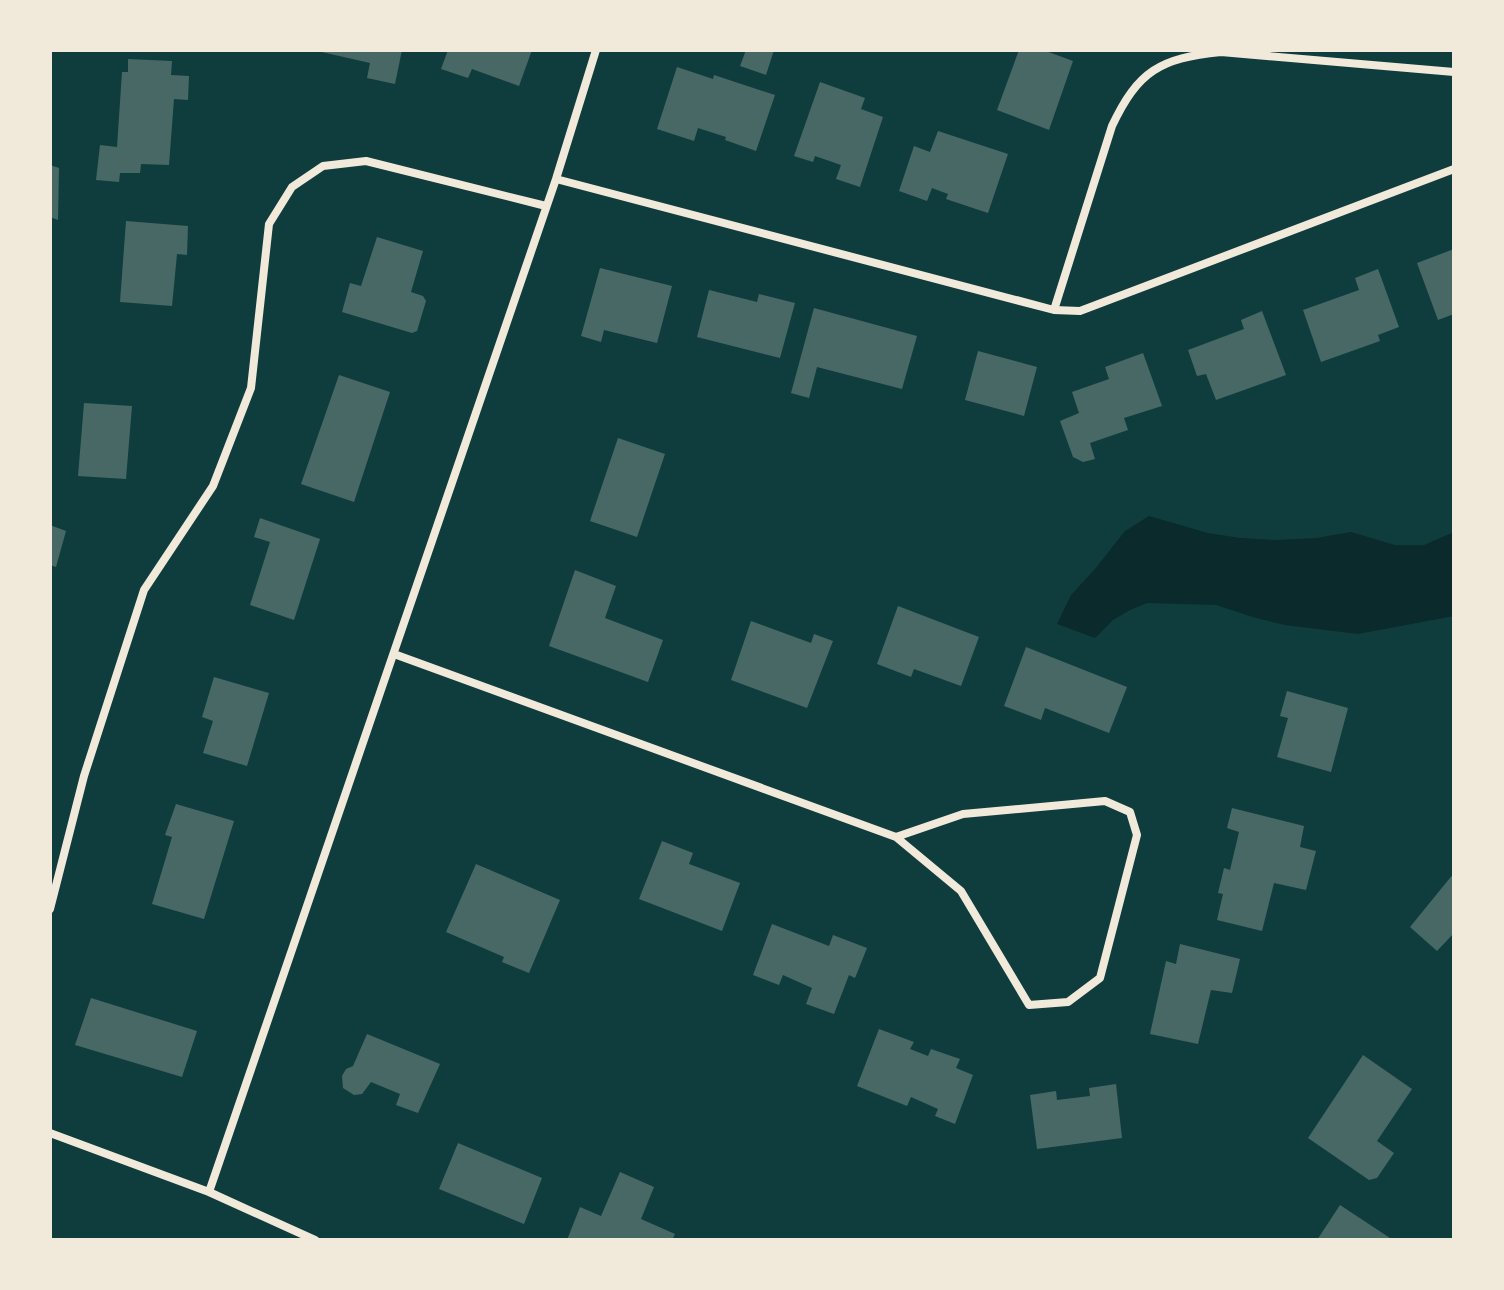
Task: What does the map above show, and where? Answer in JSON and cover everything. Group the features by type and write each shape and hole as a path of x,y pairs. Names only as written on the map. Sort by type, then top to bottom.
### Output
{"street":[{"path":"209,1192 556,179 596,50"},
{"path":"1054,310 1112,126 1124,101 1142,78 1166,62 1191,55 1221,52 1454,72"},
{"path":"50,909 84,776 144,590 213,486 251,388 269,224 292,187 323,166 366,161 546,206"},
{"path":"556,179 1054,310 1080,311 1454,169"},
{"path":"394,654 896,837 961,891 1029,1005 1068,1002 1100,978 1137,835 1130,812 1105,801 963,814 896,837"},
{"path":"50,1133 209,1192 315,1240"}],"water":[{"path":"1149,516 1208,533 1276,540 1351,532 1395,545 1424,545 1454,532 1454,616 1358,634 1285,625 1216,605 1147,603 1113,620 1095,638 1057,624 1071,595 1125,531"}],"building":[{"path":"313,50 402,50 395,84 367,78 370,63"},
{"path":"448,50 532,50 519,86 472,69 468,78 441,69"},
{"path":"746,50 774,50 766,75 740,66"},
{"path":"1019,50 1043,50 1073,61 1049,130 997,110"},
{"path":"128,59 172,61 171,75 189,76 188,100 174,99 169,165 141,164 140,173 120,173 119,182 96,180 100,145 117,147 122,72 128,72"},
{"path":"677,67 713,79 714,75 775,95 756,151 698,128 694,141 657,129"},
{"path":"820,82 865,98 861,109 883,117 860,187 836,179 841,165 815,156 813,162 794,156"},
{"path":"938,131 1008,154 988,213 946,199 948,194 932,188 927,201 899,191 914,146 930,152"},
{"path":"50,165 59,168 58,220 50,217"},
{"path":"126,221 188,226 187,255 177,254 172,306 120,302"},
{"path":"377,237 423,251 411,292 423,296 426,301 417,331 412,333 342,312 350,283 361,286"},
{"path":"1454,249 1454,314 1438,320 1417,263"},
{"path":"600,268 672,286 657,343 604,330 601,342 581,336"},
{"path":"1378,269 1399,327 1378,335 1380,341 1321,362 1303,310 1359,290 1355,278"},
{"path":"709,290 757,302 759,294 795,303 780,358 697,337"},
{"path":"814,308 917,336 902,389 817,367 809,398 791,393"},
{"path":"1262,311 1286,375 1216,400 1206,374 1197,376 1188,350 1244,329 1241,320"},
{"path":"978,351 1037,367 1024,416 965,400"},
{"path":"1143,353 1162,406 1124,418 1128,430 1090,443 1095,459 1083,462 1073,457 1060,421 1079,413 1072,392 1109,379 1105,367"},
{"path":"339,375 390,392 354,502 301,484"},
{"path":"84,403 132,406 126,479 78,476"},
{"path":"618,438 665,454 637,537 590,521"},
{"path":"260,518 320,539 294,620 250,605 270,542 254,537"},
{"path":"50,525 66,531 56,567 50,565"},
{"path":"575,570 616,586 605,618 663,640 648,682 549,646"},
{"path":"898,606 979,637 961,686 914,669 911,677 877,664"},
{"path":"751,621 811,643 814,634 833,641 807,708 731,680"},
{"path":"1026,647 1127,687 1109,733 1045,708 1041,720 1004,706"},
{"path":"214,677 269,693 247,766 203,753 213,721 202,717"},
{"path":"1287,691 1348,708 1331,772 1277,757 1288,718 1280,716"},
{"path":"176,804 234,821 204,919 152,904 172,837 165,835"},
{"path":"1232,808 1304,826 1300,847 1316,851 1306,890 1274,883 1262,931 1217,920 1223,894 1218,893 1224,868 1230,870 1239,832 1227,828"},
{"path":"662,841 693,853 689,864 740,883 722,931 639,899"},
{"path":"476,864 560,900 529,973 502,962 504,957 446,932"},
{"path":"1454,873 1454,933 1437,951 1410,927"},
{"path":"772,924 829,946 833,935 867,948 855,978 849,975 834,1014 806,1004 812,988 783,975 779,985 753,975"},
{"path":"1180,944 1240,959 1232,993 1211,990 1198,1044 1150,1034 1166,961 1176,964"},
{"path":"91,998 197,1031 182,1077 75,1045"},
{"path":"879,1029 914,1042 910,1049 928,1056 931,1049 960,1059 956,1068 973,1075 955,1124 935,1116 938,1109 911,1097 907,1106 857,1086"},
{"path":"367,1034 440,1064 418,1113 396,1105 400,1094 371,1082 362,1094 354,1095 343,1088 342,1076 346,1069 353,1066"},
{"path":"1363,1055 1412,1089 1377,1141 1394,1153 1377,1178 1369,1180 1308,1138"},
{"path":"1116,1084 1122,1138 1037,1149 1030,1095 1056,1091 1057,1100 1090,1096 1089,1088"},
{"path":"458,1143 542,1178 524,1224 439,1189"},
{"path":"620,1172 654,1187 641,1219 675,1234 672,1240 567,1240 580,1207 601,1216"},
{"path":"1340,1205 1390,1238 1317,1240"}]}
